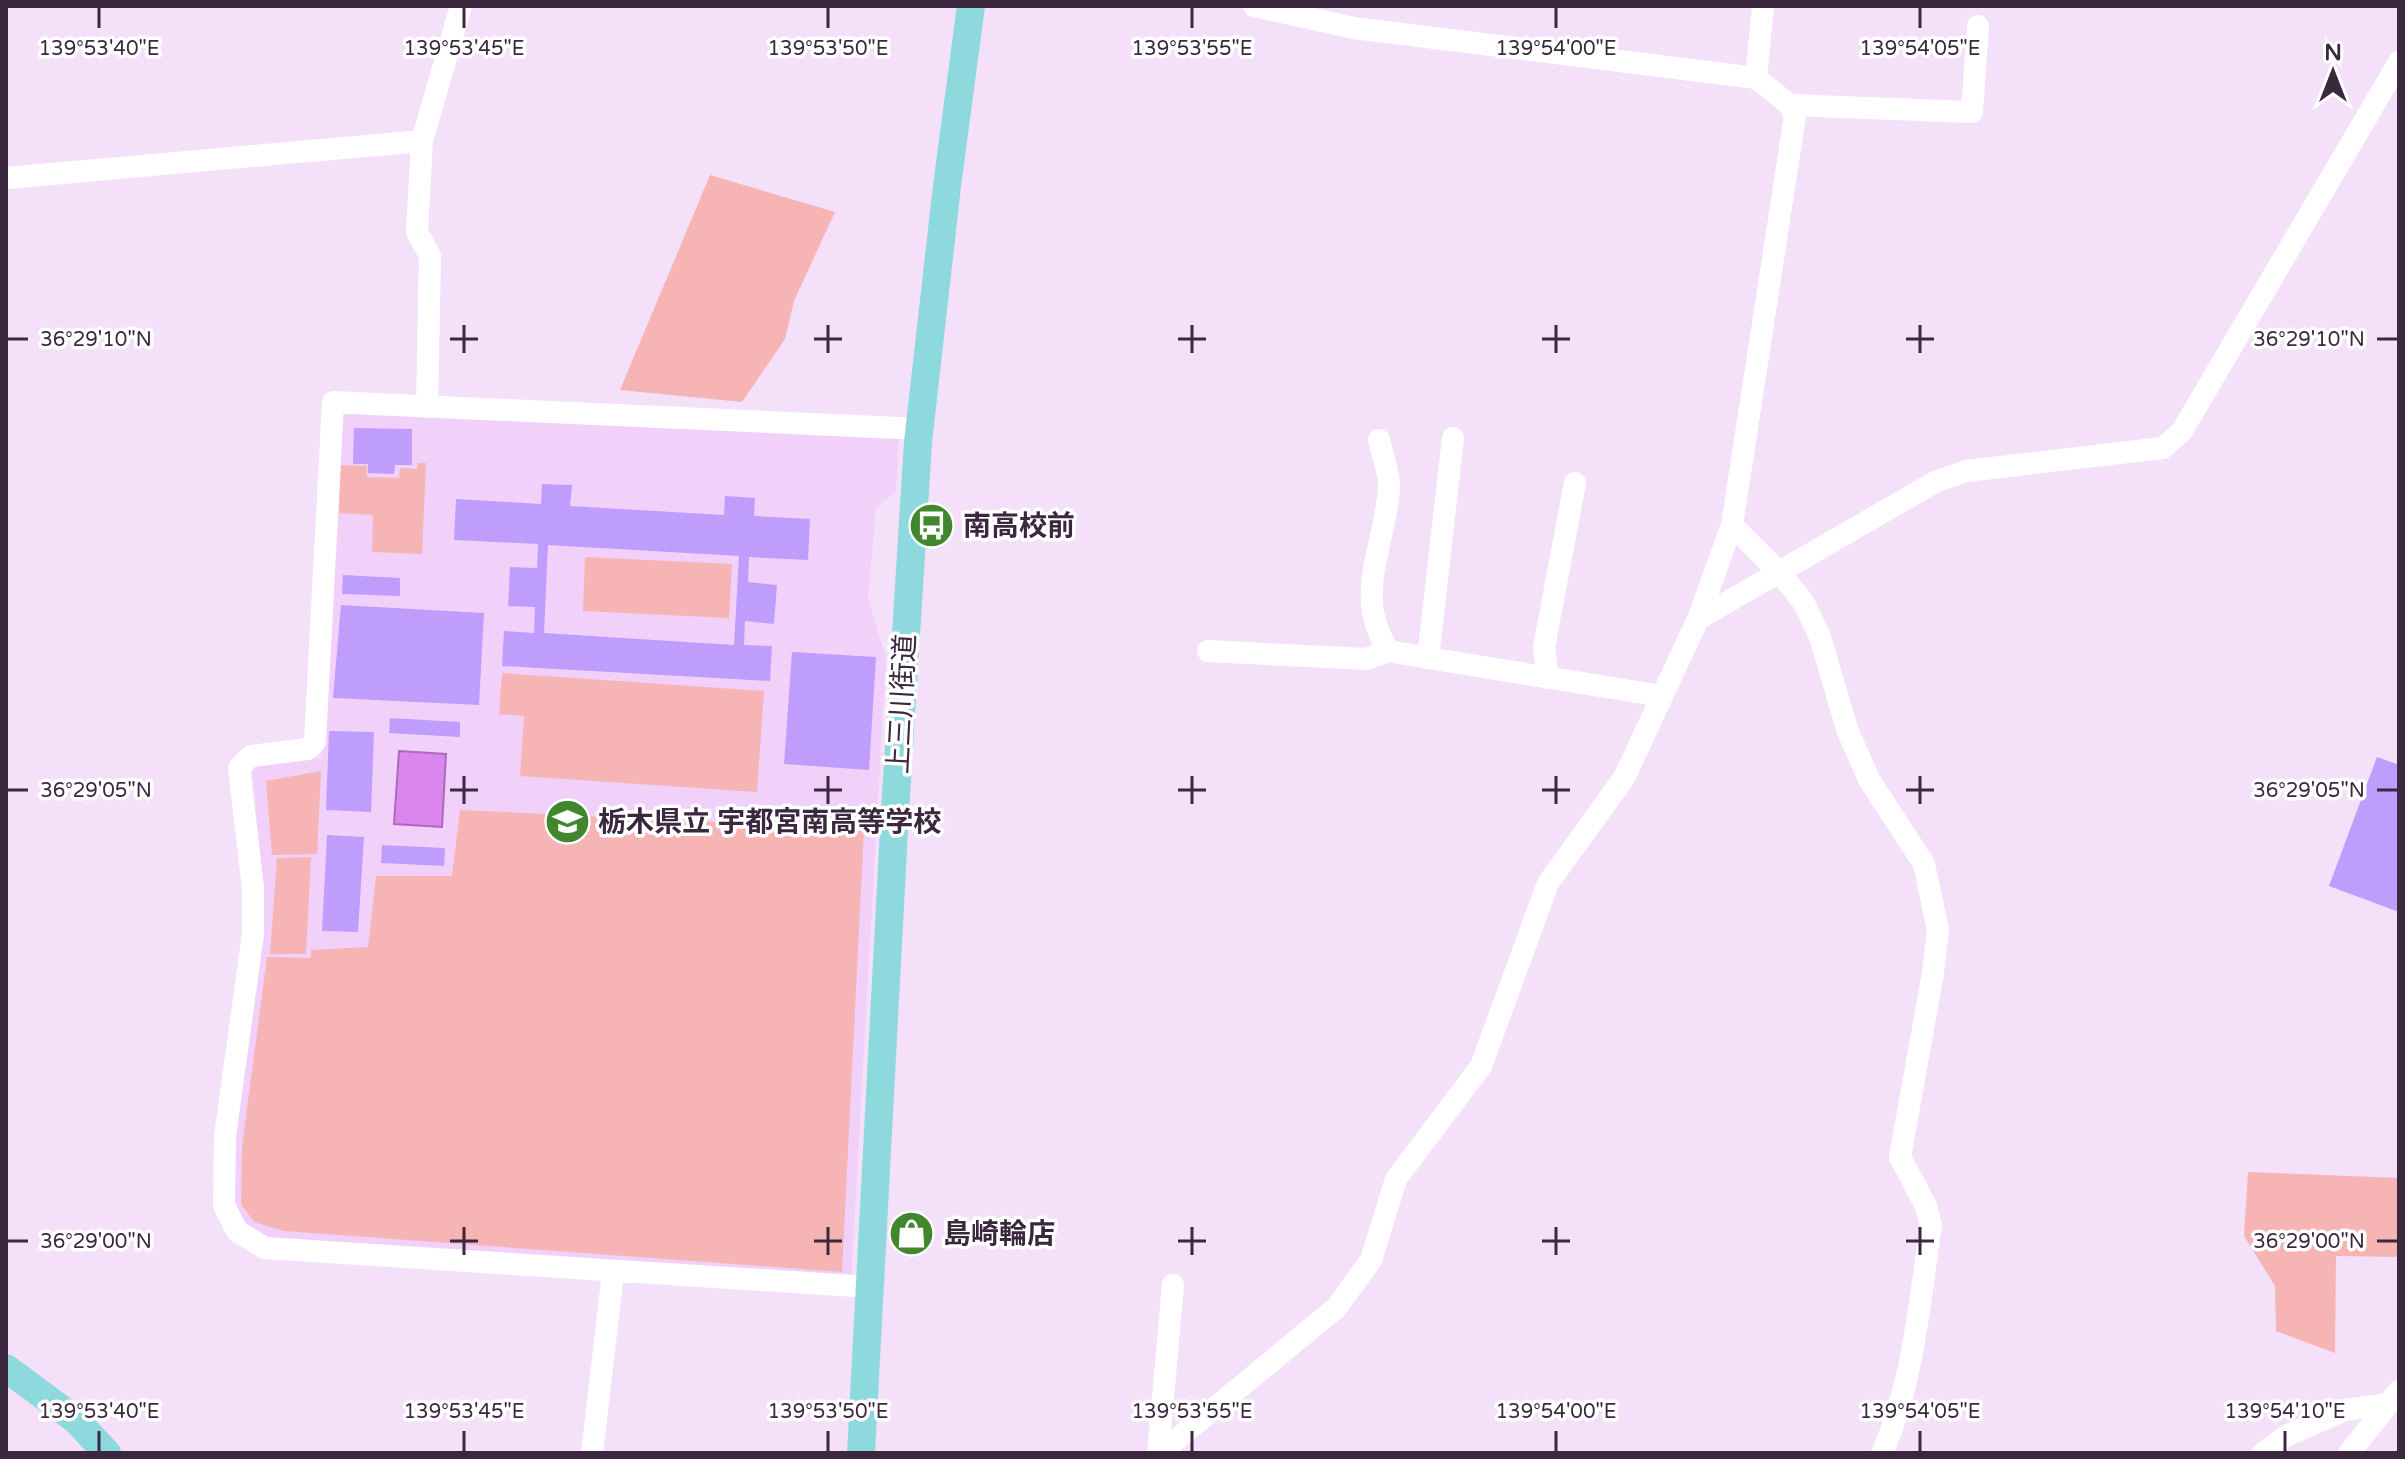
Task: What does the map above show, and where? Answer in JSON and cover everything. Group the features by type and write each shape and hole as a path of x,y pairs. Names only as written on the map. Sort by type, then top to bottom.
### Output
{"main road":[{"name":"上三川街道","path":"861,1453 897,780 920,429 971,6"},
{"path":"6,1368 76,1420 107,1453"}],"street":[{"path":"427,407 430,256 417,232 422,141 461,6"},
{"path":"1159,1453 1336,1308 1371,1260 1396,1179 1481,1066 1548,883 1624,778 1698,619 1732,525 1795,116 1790,105 1756,78 1354,28 1254,6"},
{"path":"1756,78 1763,6"},
{"path":"1790,105 1972,112 1978,26"},
{"path":"1698,619 1935,482 1966,471 2163,448 2182,431 2399,62"},
{"path":"6,178 422,141"},
{"path":"870,1287 613,1273 265,1248 237,1231 224,1205 225,1136 253,934 253,888 239,768 251,756 308,749 315,742 333,402 920,429"},
{"path":"1428,658 1453,438"},
{"path":"1379,440 1389,485 1370,601 1378,634 1389,651"},
{"path":"1548,678 1544,647 1575,483"},
{"path":"1732,525 1780,573 1804,603 1820,637 1848,732 1870,781 1924,864 1938,930 1900,1157 1926,1206 1931,1226 1909,1370 1882,1453"},
{"path":"1208,651 1366,659 1389,651 1662,696"},
{"path":"592,1453 613,1273"},
{"path":"1159,1453 1173,1285"},
{"path":"2263,1453 2286,1436 2345,1410 2393,1398"},
{"path":"2349,1453 2393,1398"}],"shaded area":[{"path":"710,175 835,212 794,301 785,339 742,402 620,390"},
{"name":"栃木県立 宇都宮南高等学校","path":"341,414 899,438 896,491 876,508 868,598 886,658 851,1280 274,1243 242,1226 232,1200 231,1145 262,875 252,768 321,757"},
{"path":"418,463 426,463 422,554 372,552 373,515 339,513 341,465 367,466 367,477 399,478 400,468 417,469"},
{"path":"585,557 732,564 729,618 583,611"},
{"path":"502,673 764,691 757,792 520,776 524,716 499,714"},
{"path":"399,751 446,754 442,827 394,824"},
{"path":"321,771 317,854 272,855 266,781"},
{"path":"460,810 864,829 842,1272 284,1231 254,1222 241,1204 242,1147 267,957 311,958 311,950 368,947 376,876 452,876"},
{"path":"311,857 306,954 270,954 277,858"},
{"path":"2248,1172 2399,1178 2399,1257 2336,1256 2335,1353 2276,1331 2275,1286 2244,1236"}],"building":[{"path":"354,428 412,429 412,465 395,465 394,474 368,473 368,464 353,464"},
{"path":"542,484 572,485 570,506 724,515 725,496 755,498 754,516 810,519 808,560 749,557 748,582 777,585 774,624 745,621 744,645 772,646 770,681 502,666 504,631 534,633 535,607 508,606 510,567 537,568 538,544 454,540 456,499 541,504","holes":["548,545 739,556 734,645 544,633"]},
{"path":"343,575 400,578 400,596 342,594"},
{"path":"341,605 484,613 479,705 333,698"},
{"path":"792,652 876,657 869,770 784,764"},
{"path":"390,718 460,722 460,737 389,733"},
{"path":"329,731 374,732 371,812 326,810"},
{"path":"2377,757 2399,765 2399,912 2329,886"},
{"path":"327,835 364,837 358,932 322,931"},
{"path":"382,845 445,848 444,866 381,863"},
{"name":"島崎輪店","path":"930,1222 932,1242 895,1245 893,1226"}],"place":[{"name":"南高校前","path":"932,526"},
{"name":"栃木県立 宇都宮南高等学校","path":"567,822"},
{"name":"島崎輪店","path":"912,1234"}]}
